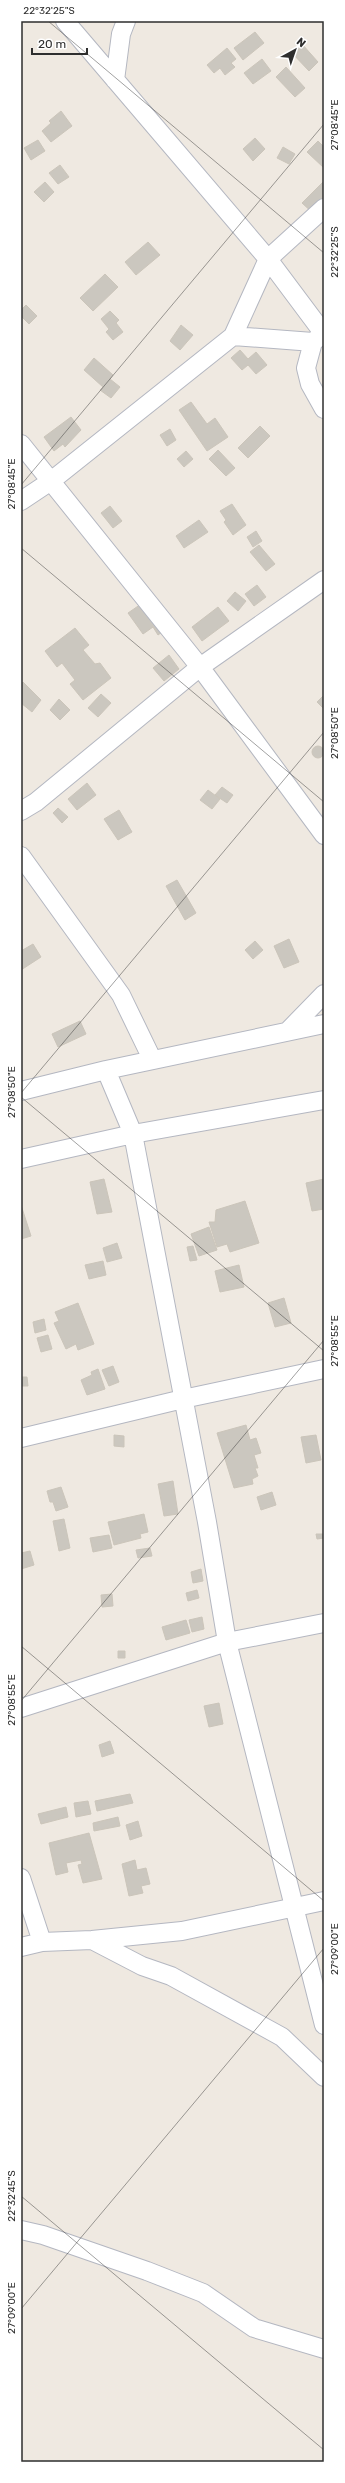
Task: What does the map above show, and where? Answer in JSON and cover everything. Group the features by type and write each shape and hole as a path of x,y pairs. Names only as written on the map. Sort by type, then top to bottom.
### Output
{"street":[{"path":"65,21 268,259 320,336"},
{"path":"115,80 121,34 126,21"},
{"path":"21,501 51,481 234,336 268,259 324,208"},
{"path":"234,336 320,336"},
{"path":"320,336 306,368 310,384 324,409"},
{"path":"21,444 200,667 324,835"},
{"path":"21,811 36,802 200,667 324,580"},
{"path":"21,856 121,995 152,1059"},
{"path":"287,1032 324,994"},
{"path":"21,1092 152,1059 324,1024"},
{"path":"106,1070 133,1134 182,1399 207,1522 226,1642 324,2025"},
{"path":"21,1159 133,1134 324,1100"},
{"path":"21,1438 182,1399 324,1369"},
{"path":"21,1708 226,1642 324,1623"},
{"path":"21,1878 42,1942"},
{"path":"21,1947 42,1942 92,1940 182,1931 324,1901"},
{"path":"92,1940 142,1966 171,1976 282,2038 324,2077"},
{"path":"21,2230 43,2234 147,2271 203,2294 254,2328 324,2349"}],"building":[{"path":"255,32 264,43 243,60 234,48"},
{"path":"302,44 318,62 309,71 292,53"},
{"path":"227,48 236,59 231,63 235,67 225,75 220,68 214,73 207,65"},
{"path":"262,59 271,71 253,84 244,73"},
{"path":"286,67 305,88 295,97 276,77"},
{"path":"61,111 72,126 51,142 42,131 51,123 49,121"},
{"path":"255,138 265,149 253,161 243,149"},
{"path":"38,140 45,151 31,160 24,148"},
{"path":"318,141 324,147 324,168 307,152"},
{"path":"283,147 295,154 289,164 277,158"},
{"path":"60,165 69,177 58,184 49,173"},
{"path":"324,181 324,204 314,214 302,203"},
{"path":"45,182 54,192 44,202 34,192"},
{"path":"148,242 160,255 136,275 125,262"},
{"path":"105,274 118,287 93,311 80,298"},
{"path":"26,305 37,316 29,324 21,316 21,310"},
{"path":"110,311 119,320 116,323 123,332 113,340 106,332 109,329 101,319"},
{"path":"181,325 193,335 180,350 170,341"},
{"path":"240,350 248,359 256,352 267,365 256,374 248,365 242,370 231,358"},
{"path":"94,358 113,375 110,379 120,387 111,398 100,390 103,387 84,370"},
{"path":"191,402 207,424 215,418 228,437 207,451 179,410"},
{"path":"71,417 81,430 65,447 63,444 54,451 44,437"},
{"path":"260,426 270,436 248,458 238,448"},
{"path":"170,429 176,440 167,446 160,435"},
{"path":"218,450 235,468 226,476 209,459"},
{"path":"186,451 193,459 184,467 177,459"},
{"path":"232,504 246,525 233,535 224,522 226,520 220,511"},
{"path":"110,506 122,521 113,528 101,513"},
{"path":"199,520 208,532 184,548 176,536"},
{"path":"256,531 262,541 253,547 247,537"},
{"path":"259,545 275,564 266,571 250,552"},
{"path":"257,585 266,597 254,606 245,594"},
{"path":"235,592 246,601 238,611 227,601"},
{"path":"144,602 165,630 158,635 153,627 143,634 128,613"},
{"path":"218,607 229,621 202,641 192,627"},
{"path":"75,628 89,645 83,650 95,664 100,663 111,678 83,700 70,684 75,680 62,663 57,667 45,651"},
{"path":"169,655 179,669 164,681 153,668"},
{"path":"23,682 41,700 32,712 21,703 21,685"},
{"path":"101,694 111,703 98,717 88,708"},
{"path":"324,695 324,709 317,702"},
{"path":"59,699 70,710 60,720 50,710"},
{"path":"316,746 320,746 324,752 320,758 316,758 312,754 312,750"},
{"path":"87,783 96,795 77,810 68,799"},
{"path":"222,787 233,795 227,803 215,795"},
{"path":"208,790 220,799 212,809 200,800"},
{"path":"58,808 68,817 62,823 53,813"},
{"path":"119,810 132,832 118,840 104,819"},
{"path":"177,880 196,913 185,920 166,886"},
{"path":"289,939 299,962 284,968 274,946"},
{"path":"255,941 263,950 253,959 245,950"},
{"path":"33,944 41,957 21,970 21,951"},
{"path":"80,1021 86,1034 58,1047 52,1034"},
{"path":"104,1179 112,1212 97,1214 90,1182"},
{"path":"324,1179 324,1209 312,1211 306,1183"},
{"path":"245,1201 259,1243 230,1252 227,1244 217,1247 209,1222 215,1222 216,1210"},
{"path":"21,1205 31,1236 21,1239"},
{"path":"209,1227 217,1250 199,1256 191,1234"},
{"path":"117,1243 122,1258 107,1262 103,1248"},
{"path":"193,1246 197,1260 190,1261 187,1247"},
{"path":"103,1261 106,1275 89,1279 85,1265"},
{"path":"239,1265 244,1287 220,1292 215,1271"},
{"path":"284,1298 291,1323 275,1327 268,1303"},
{"path":"78,1303 94,1344 78,1350 76,1344 66,1349 54,1323 59,1321 55,1312"},
{"path":"44,1319 46,1330 35,1333 33,1322"},
{"path":"48,1335 52,1349 41,1352 37,1338"},
{"path":"113,1366 119,1382 109,1386 102,1370"},
{"path":"98,1369 105,1389 87,1395 81,1380 92,1375 91,1372"},
{"path":"21,1377 27,1377 28,1386 21,1386"},
{"path":"246,1425 250,1440 256,1438 261,1453 254,1455 258,1468 255,1468 258,1476 252,1479 253,1484 234,1488 217,1433"},
{"path":"114,1435 124,1436 124,1447 114,1446"},
{"path":"316,1435 321,1460 306,1463 301,1437"},
{"path":"173,1481 178,1514 164,1516 158,1484"},
{"path":"61,1487 68,1507 56,1511 53,1502 50,1502 47,1491"},
{"path":"272,1492 276,1505 261,1510 257,1497"},
{"path":"144,1514 148,1532 140,1534 141,1538 114,1545 108,1522"},
{"path":"64,1519 70,1548 59,1551 53,1521"},
{"path":"316,1534 324,1534 324,1538 317,1539"},
{"path":"109,1535 112,1548 93,1552 90,1538"},
{"path":"150,1548 152,1556 138,1558 136,1550"},
{"path":"30,1551 34,1565 21,1569 21,1553"},
{"path":"201,1569 203,1581 193,1583 191,1572"},
{"path":"197,1590 199,1598 188,1601 186,1593"},
{"path":"112,1594 113,1606 102,1607 101,1595"},
{"path":"202,1617 204,1629 192,1632 189,1620"},
{"path":"186,1620 190,1633 166,1640 162,1627"},
{"path":"118,1651 125,1651 125,1658 118,1658"},
{"path":"219,1703 223,1724 209,1727 204,1706"},
{"path":"110,1741 114,1753 102,1757 99,1745"},
{"path":"130,1794 133,1803 97,1811 95,1801"},
{"path":"88,1801 91,1814 76,1817 74,1803"},
{"path":"66,1807 68,1817 41,1824 38,1814"},
{"path":"118,1817 120,1826 94,1831 93,1823"},
{"path":"138,1821 142,1836 130,1840 126,1825"},
{"path":"89,1833 102,1879 83,1883 78,1865 82,1864 81,1860 66,1863 68,1872 56,1875 49,1843"},
{"path":"135,1860 137,1870 146,1868 150,1884 141,1886 143,1893 129,1896 122,1864"}]}
